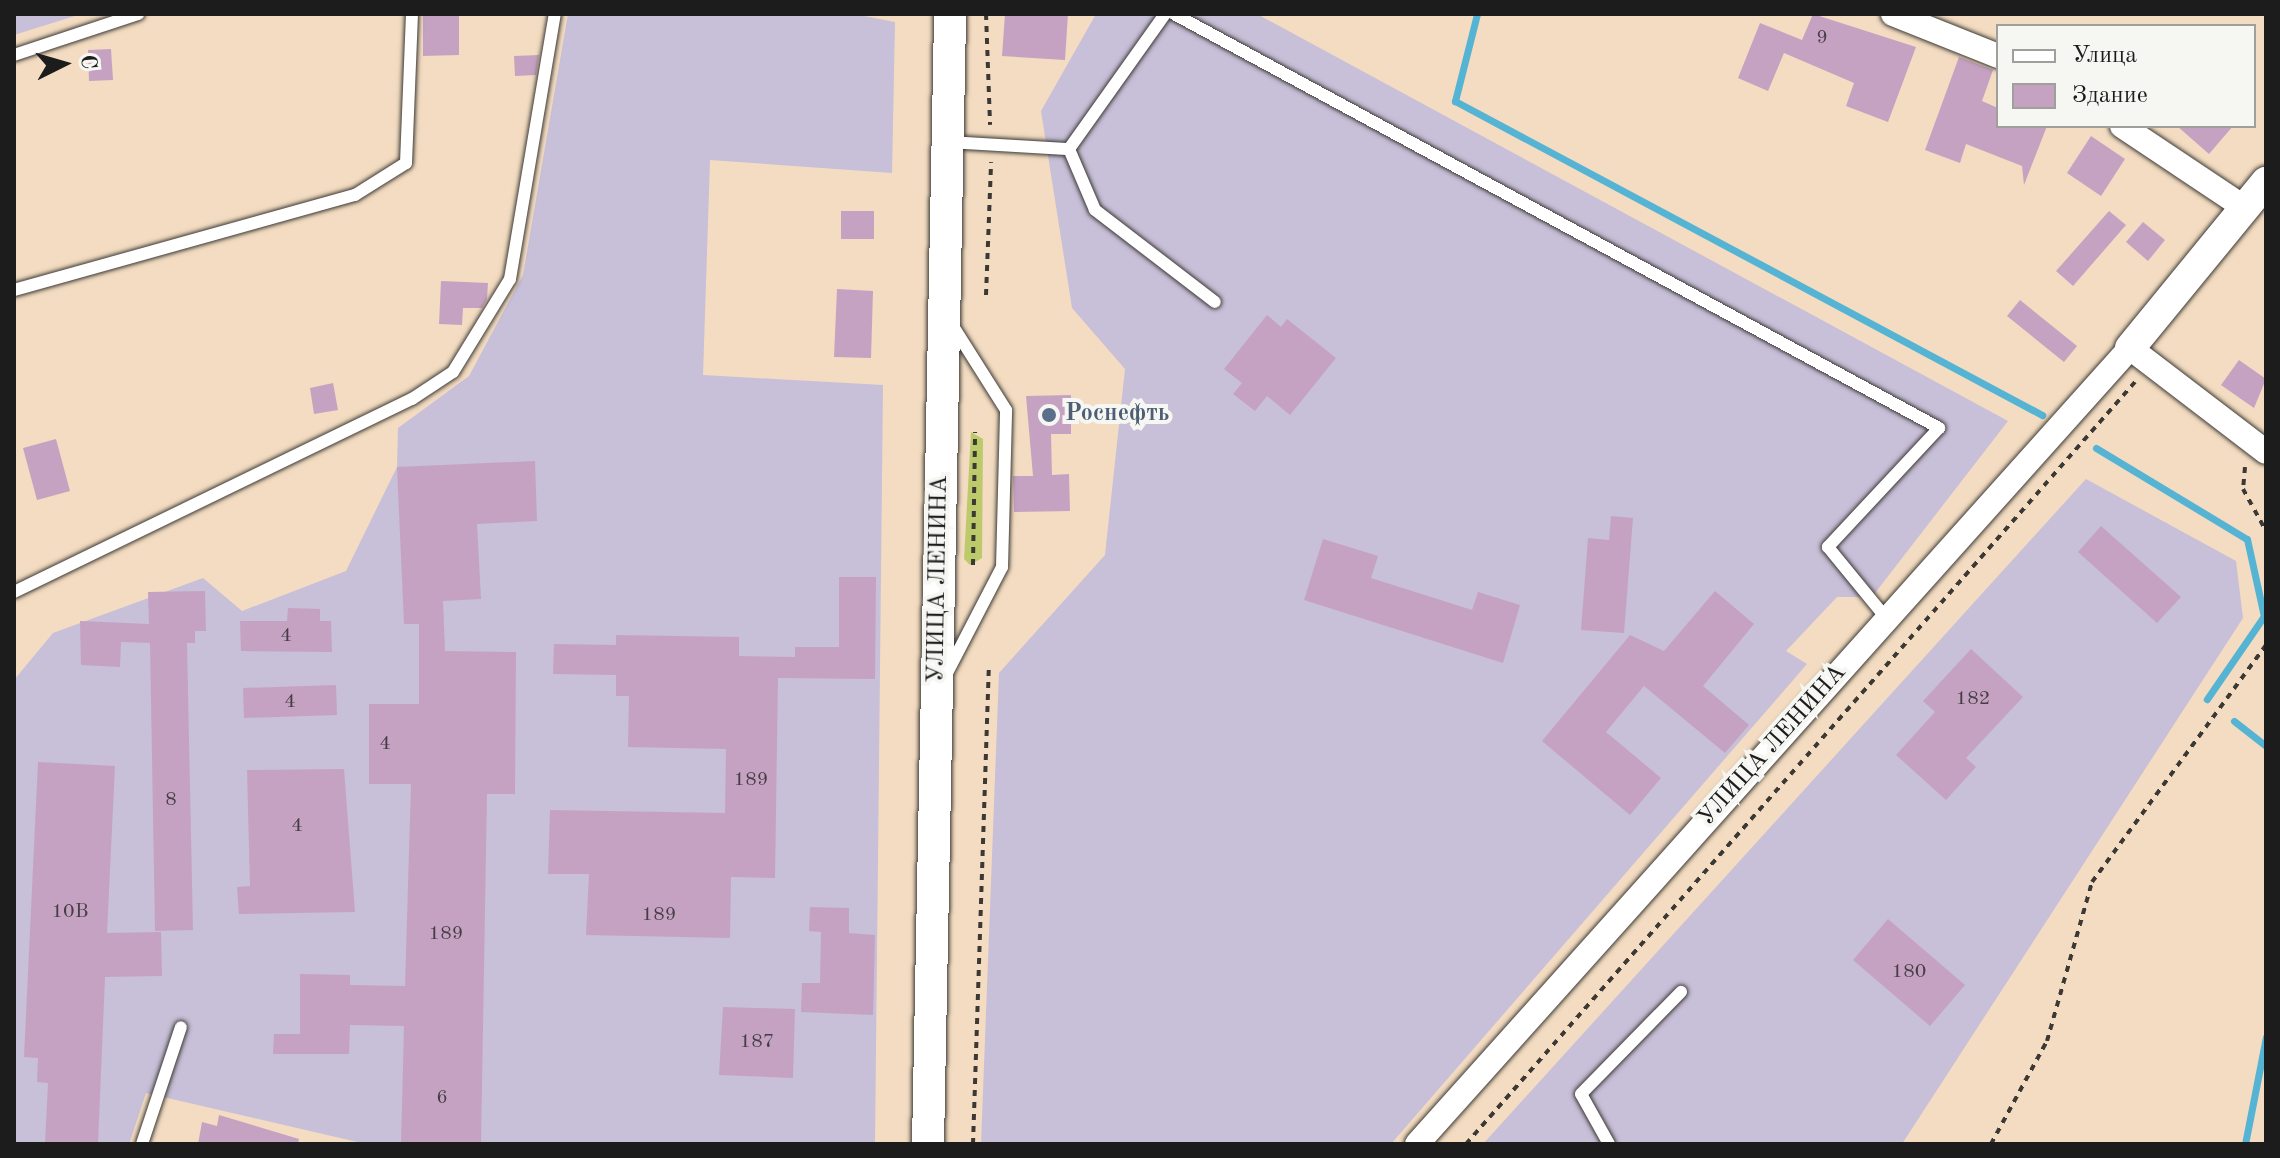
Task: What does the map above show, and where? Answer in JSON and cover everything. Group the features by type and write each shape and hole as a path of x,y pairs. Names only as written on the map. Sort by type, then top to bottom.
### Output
{"main road":[{"name":"УЛИЦА ЛЕНИНА","path":"928,1144 950,14"}],"street":[{"path":"1893,14 1996,55"},
{"path":"2125,128 2245,208"},
{"path":"2256,445 2140,356 2266,182"},
{"name":"УЛИЦА ЛЕНИНА","path":"1417,1144 1887,619 2140,356"}],"lane":[{"path":"14,55 138,14"},
{"path":"14,290 355,195 406,163 412,14"},
{"path":"14,592 412,399 453,372 510,279 555,14"},
{"path":"1069,149 1165,14"},
{"path":"1174,14 1939,428 1828,547 1887,619"},
{"path":"947,142 1069,149"},
{"path":"1069,149 1095,210 1215,302"},
{"path":"937,692 1002,567 1006,410 944,310"},
{"path":"1609,1144 1581,1094 1681,992"},
{"path":"142,1144 181,1027"}],"path":[{"path":"1466,1144 2140,356"},
{"path":"973,565 975,432"},
{"path":"2256,445 2243,489 2266,531"},
{"path":"1991,1144 2047,1041 2092,882 2266,645"},
{"path":"973,1144 989,666"}],"shaded area":[{"path":"14,14 81,14 14,35"},
{"path":"568,14 854,14 895,22 892,173 710,160 703,375 883,385 875,1144 366,1144 146,1093 129,1144 14,1144 14,680 53,633 203,578 242,611 346,571 397,467 398,428 469,376 523,275"},
{"path":"1096,14 1257,14 2008,421 1872,597 1837,597 1786,651 1807,664 1391,1144 981,1144 999,673 1105,555 1125,369 1072,308 1041,111"},
{"path":"2086,479 2236,561 2243,618 1902,1144 1483,1144"}],"green space":[{"path":"971,432 983,439 982,558 970,565 964,559"}],"building":[{"path":"423,14 459,14 459,55 423,56"},
{"path":"1005,14 1068,14 1065,60 1002,56"},
{"path":"1813,14 1916,47 1888,122 1846,106 1854,83 1784,53 1768,91 1738,78 1760,23 1802,40"},
{"path":"111,49 113,80 89,81 88,50"},
{"path":"539,55 536,75 515,76 514,56"},
{"path":"1959,57 1993,70 1982,101 1996,107 1996,128 2046,128 2024,185 2022,166 1966,144 1960,163 1925,150"},
{"path":"2179,128 2231,128 2209,154"},
{"path":"2091,136 2125,159 2101,196 2067,173"},
{"path":"841,211 874,211 874,239 841,239"},
{"path":"2109,211 2126,225 2073,286 2056,271"},
{"path":"2143,222 2165,240 2148,261 2126,242"},
{"path":"441,281 488,283 487,299 482,308 463,308 462,325 439,324"},
{"path":"837,289 873,291 871,358 834,357"},
{"path":"2020,300 2077,346 2064,362 2007,316"},
{"path":"1267,315 1281,327 1287,319 1336,358 1290,415 1267,396 1255,411 1233,394 1242,383 1224,369"},
{"path":"2239,360 2266,379 2254,408 2221,385"},
{"path":"333,383 338,410 314,414 310,388"},
{"path":"1071,395 1071,434 1051,434 1052,475 1069,474 1070,511 1014,512 1013,476 1033,476 1026,396"},
{"path":"56,439 70,491 37,500 23,448"},
{"path":"535,461 537,521 477,524 481,599 443,601 445,651 516,652 515,794 487,794 481,1144 401,1144 404,1026 350,1025 349,1054 273,1054 274,1034 300,1034 300,974 350,975 350,985 405,986 411,784 369,784 369,704 419,704 419,624 404,624 397,467"},
{"path":"1611,516 1633,518 1624,633 1581,630 1588,538 1609,540"},
{"path":"2101,526 2181,597 2157,623 2078,552"},
{"path":"1323,539 1378,556 1371,578 1472,610 1478,592 1520,605 1503,663 1304,600"},
{"path":"839,577 876,577 875,679 778,678 775,878 731,877 730,938 586,935 589,874 548,874 550,810 725,813 726,749 628,747 629,696 616,696 616,675 553,674 554,644 616,645 616,635 739,637 739,656 795,657 795,647 839,647"},
{"path":"205,591 206,631 195,631 195,643 187,643 193,930 155,931 150,643 121,642 120,667 81,665 80,621 149,624 148,592"},
{"path":"1715,591 1754,624 1703,686 1749,725 1725,753 1644,686 1606,732 1661,778 1630,815 1542,741 1630,635 1664,651"},
{"path":"288,608 320,609 320,621 331,621 332,652 241,651 240,621 287,621"},
{"path":"1971,649 2023,697 1966,758 1976,767 1946,800 1896,755 1935,712 1923,701"},
{"path":"336,685 337,715 244,718 243,688"},
{"path":"38,762 115,766 107,933 161,932 162,976 105,977 98,1144 45,1144 48,1083 37,1082 38,1058 24,1057"},
{"path":"344,769 355,912 239,914 237,887 250,886 247,770"},
{"path":"810,907 849,908 849,933 875,935 873,1015 801,1012 802,983 820,983 821,932 809,931"},
{"path":"1888,919 1965,985 1930,1026 1853,960"},
{"path":"723,1007 795,1009 793,1078 719,1075"},
{"path":"219,1115 299,1139 298,1144 198,1144 202,1122 217,1126"}],"waterway":[{"path":"1477,14 1455,101 2042,415"},
{"path":"2096,448 2247,539 2264,616 2207,699"},
{"path":"2234,721 2266,746"},
{"path":"2245,1144 2266,1037"}],"place":[{"name":"Роснефть","path":"1049,415"}]}
